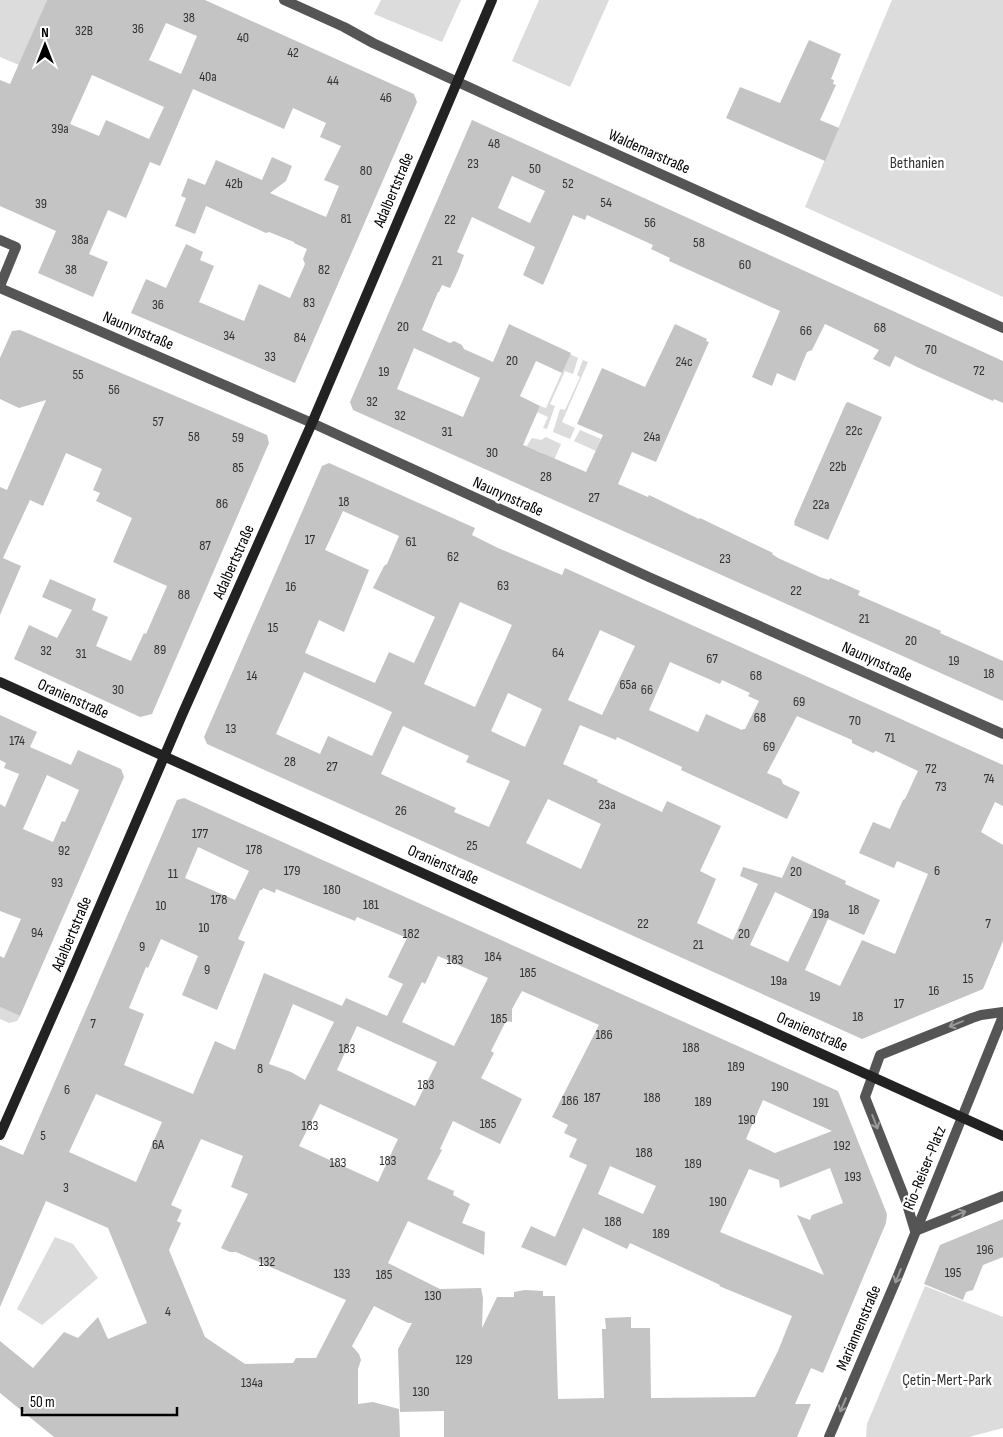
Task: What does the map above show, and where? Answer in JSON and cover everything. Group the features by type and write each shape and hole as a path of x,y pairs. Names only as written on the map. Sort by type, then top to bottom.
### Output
{"street":[{"name":"Waldemarstraße","path":"284,0 457,81 1003,328"},
{"name":"Adalbertstraße","path":"0,1135 164,757 312,423 492,0"},
{"name":"Naunynstraße","path":"0,240 16,247 0,287 312,423 659,582 1003,734"},
{"name":"Oranienstraße","path":"0,682 872,1076"},
{"path":"1003,1014 981,1015 972,1018 880,1056 865,1097 906,1201 915,1231 1003,1196"},
{"name":"Rio-Reiser-Platz","path":"915,1231 1003,1014"},
{"name":"Rio-Reiser-Platz","path":"872,1076 1003,1136"},
{"name":"Mariannenstraße","path":"829,1437 915,1231"}],"green space":[{"path":"0,0 47,0 19,65 0,57"},
{"path":"381,0 461,0 442,42 374,14"},
{"path":"539,0 609,0 570,87 512,61"},
{"name":"Bethanien","path":"892,0 1003,0 1003,297 805,207"},
{"path":"570,354 578,358 573,374 565,371 550,404 555,406 547,429 543,428 548,417 537,412 540,406 546,408"},
{"path":"583,360 588,362 562,422 575,428 570,439 553,432 560,409 565,410 580,377 577,375"},
{"path":"580,430 601,439 596,451 574,441"},
{"path":"546,437 561,444 554,460 526,447 532,438 541,440"},
{"path":"0,1007 20,1016 17,1021 9,1023 0,1019"},
{"path":"55,1237 73,1244 98,1278 42,1325 17,1309"},
{"name":"Çetin-Mert-Park","path":"925,1286 1003,1317 1003,1428 969,1437 866,1437 867,1424"}],"building":[{"path":"47,0 205,0 414,94 417,102 295,383 131,313 146,279 166,288 186,244 203,252 200,260 214,266 199,302 244,321 259,284 290,298 305,264 303,259 307,249 206,206 195,234 175,226 186,198 181,196 188,178 205,185 216,160 262,180 272,157 292,166 286,181 270,193 326,217 339,186 324,180 341,146 320,137 326,123 293,108 284,129 193,89 160,166 150,162 126,218 108,210 89,254 108,262 93,297 38,273 56,231 0,206 0,80 10,84","holes":["166,23 197,36 181,74 149,60","92,75 164,107 149,139 106,120 99,136 70,124"]},
{"path":"809,40 841,54 831,79 834,80 833,84 836,85 820,120 839,128 825,161 726,118 740,87 780,103"},
{"path":"472,120 1003,361 1003,403 994,399 993,401 895,356 890,367 873,359 879,350 825,324 812,350 807,352 795,381 777,373 772,386 752,377 780,311 669,261 670,258 651,249 653,245 587,215 585,220 573,215 543,285 523,275 535,247 472,217 457,252 464,255 458,271 450,288 442,285 422,330 450,343 454,341 462,345 464,349 493,362 509,324 571,353 562,373 536,361 520,396 540,406 523,445 586,472 603,435 577,424 602,368 645,387 675,324 707,339 706,341 709,342 656,462 632,452 618,484 648,497 649,495 700,518 820,577 829,580 830,578 860,591 858,595 941,631 940,633 1003,661 1003,701 353,410 350,402","holes":["512,176 545,191 530,223 498,208","414,348 480,378 463,417 397,389"]},
{"path":"20,330 267,435 269,443 152,714 140,717 14,659 29,625 57,638 72,610 42,597 50,579 96,599 92,610 108,617 96,646 131,661 144,633 146,634 167,586 113,562 132,518 96,501 100,493 93,490 102,469 66,453 43,506 30,500 3,558 21,566 0,615 0,487 7,490 46,400 19,408 0,399 0,358 12,331"},
{"path":"848,402 882,417 828,540 794,525 794,522"},
{"path":"329,463 475,528 472,535 498,548 562,575 565,568 1003,765 1003,806 995,802 981,832 1003,845 1003,941 983,989 862,1039 207,744 204,737 322,466","holes":["343,511 399,536 387,564 384,566 373,588 435,617 414,663 389,652 375,683 305,653 319,620 344,632 369,570 325,550","460,602 512,625 475,707 424,684","600,630 635,646 602,715 568,700","670,662 720,684 722,680 750,693 748,696 759,701 745,729 742,730 706,714 698,732 649,710","304,672 392,712 372,756 328,736 320,754 276,734","508,693 542,709 525,747 491,731","797,716 852,740 852,743 873,753 876,751 918,771 890,829 873,822 859,853 894,868 897,861 928,874 895,954 862,940 840,986 805,970 828,919 864,935 880,900 845,884 846,881 792,856 782,878 743,867 740,876 758,884 733,940 697,923 716,879 700,871 721,826 667,801 662,812 563,764 580,725 616,740 617,737 682,767 681,770 787,819 800,792 783,784 781,779 767,773","403,726 469,756 466,762 510,781 489,827 454,812 456,808 381,774","548,799 601,824 581,869 526,843","775,892 813,910 788,962 750,945"]},
{"path":"0,715 37,732 30,747 71,765 78,750 121,769 124,777 20,1016 0,1007 0,956 4,958 21,919 0,911 0,804 5,807 19,774 4,768 6,763 0,760","holes":["47,775 79,790 65,822 62,821 53,842 23,829"]},
{"path":"184,798 838,1091 887,1214 886,1223 823,1373 811,1368 795,1404 811,1404 797,1437 444,1437 444,1411 400,1412 398,1349 412,1323 408,1323 374,1306 352,1346 359,1354 361,1360 358,1369 358,1404 373,1402 399,1409 400,1437 54,1437 0,1393 0,1341 33,1368 64,1332 78,1338 98,1317 108,1339 147,1323 108,1228 46,1201 0,1307 0,1145 23,1155 177,800","holes":["198,847 249,871 235,900 185,878","263,888 275,893 276,889 355,921 357,917 407,938 388,977 403,984 387,1016 346,998 342,1006 264,973 235,1050 215,1041 193,1094 124,1065 144,1014 129,1008 146,967 148,968 161,939 198,956 182,995 217,1010 245,942 238,939 260,890","438,956 488,978 454,1046 402,1022 422,982 425,984","522,991 599,1025 552,1117 568,1125 564,1133 577,1139 569,1157 587,1165 555,1237 531,1226 521,1247 566,1266 583,1228 627,1249 630,1243 719,1286 792,1316 778,1351 755,1397 651,1398 650,1328 631,1328 631,1317 605,1318 606,1329 602,1329 604,1398 558,1399 555,1296 543,1296 543,1291 525,1290 514,1292 514,1297 497,1297 482,1328 483,1298 481,1288 440,1289 388,1263 408,1221 484,1255 485,1232 462,1223 470,1204 453,1195 454,1191 427,1179 442,1150 440,1149 453,1121 500,1144 522,1099 481,1078 494,1053 491,1051 506,1021 512,1022 512,1009","293,1004 334,1022 305,1080 291,1072 269,1064","357,1026 437,1062 415,1106 337,1070","96,1094 162,1122 136,1182 69,1152","763,1100 832,1131 775,1153 746,1139","320,1104 398,1139 378,1182 299,1146","201,1139 243,1156 231,1187 248,1194 221,1248 230,1252 236,1252 346,1300 316,1358 296,1358 293,1363 245,1364 205,1337 169,1250 181,1223 177,1221 182,1210 171,1205","610,1166 656,1186 643,1214 598,1194","830,1168 843,1203 812,1215 810,1220 797,1215 824,1275 720,1232 749,1169 779,1180 780,1188"]},
{"path":"1003,1219 1003,1257 983,1265 973,1290 966,1292 963,1300 924,1284 940,1245"}]}
